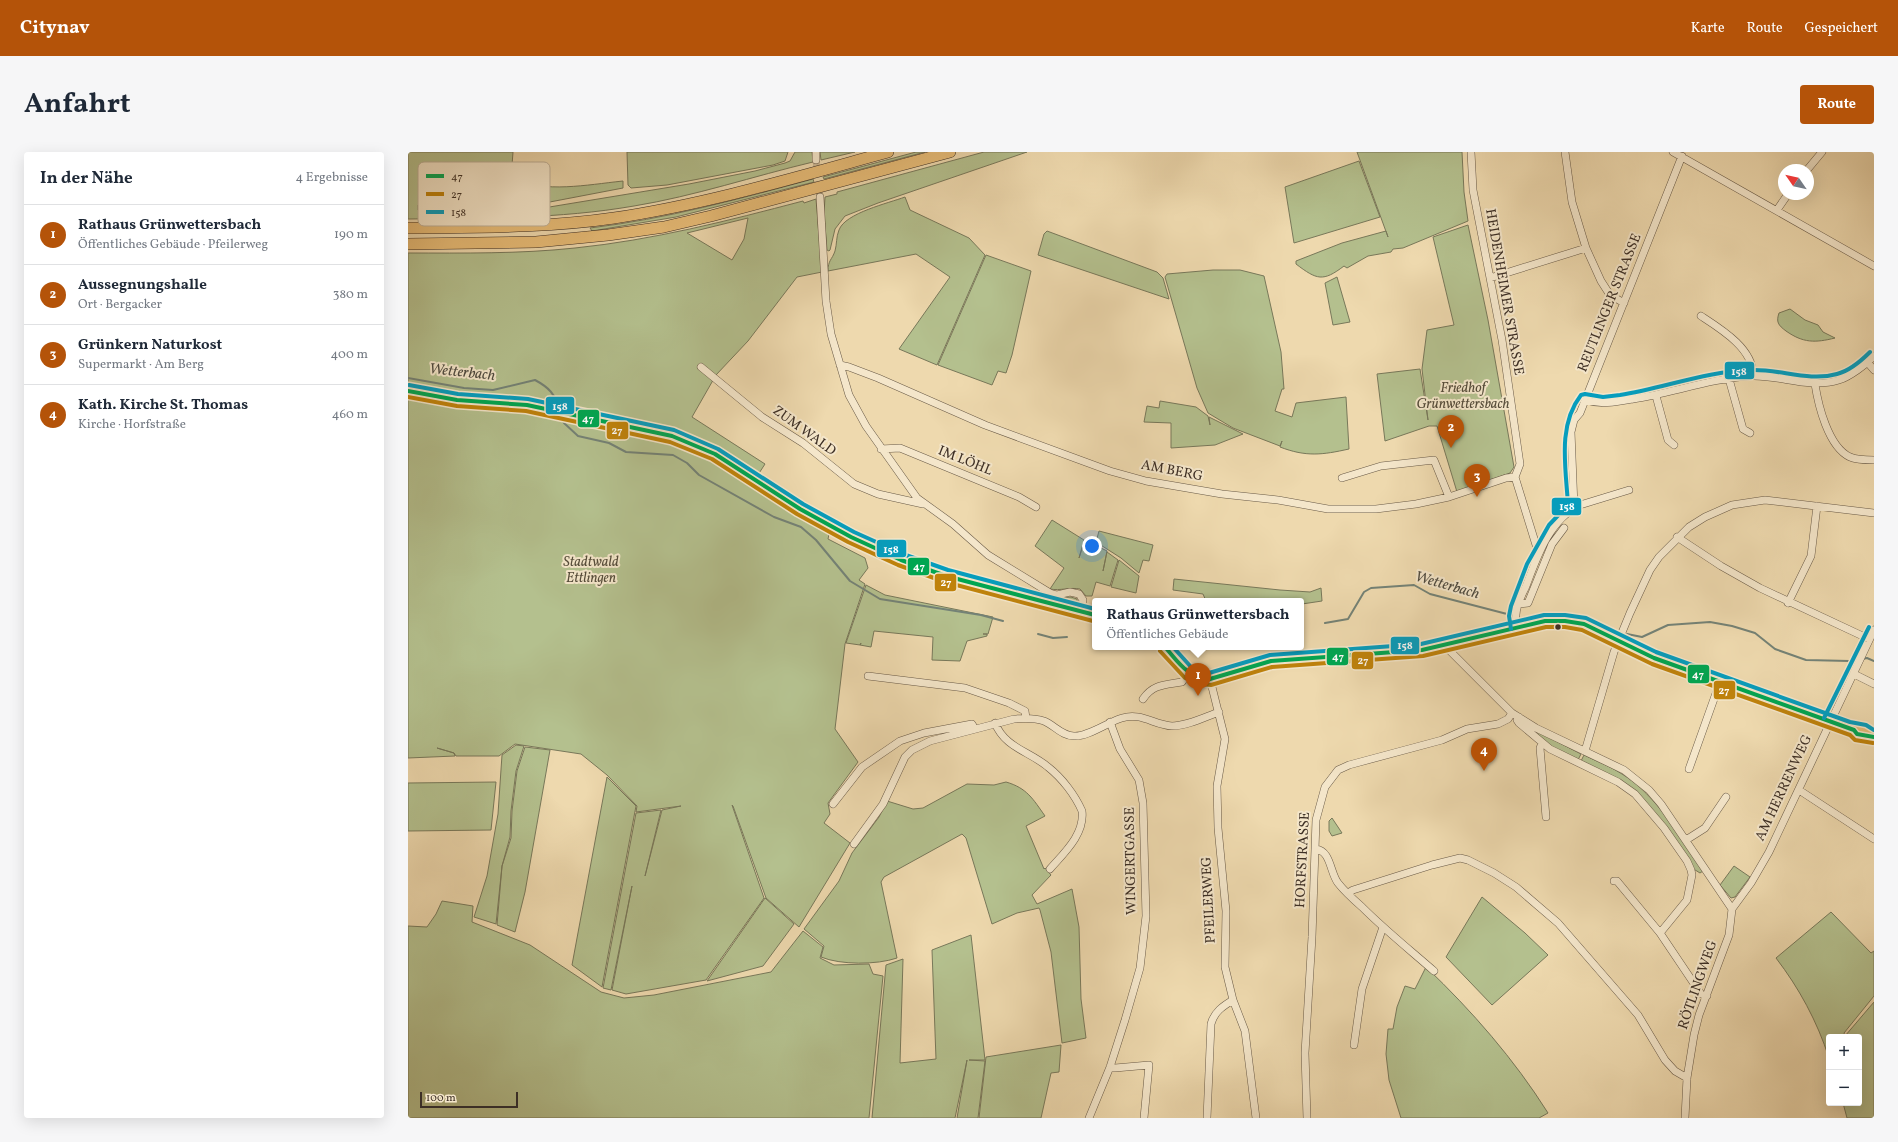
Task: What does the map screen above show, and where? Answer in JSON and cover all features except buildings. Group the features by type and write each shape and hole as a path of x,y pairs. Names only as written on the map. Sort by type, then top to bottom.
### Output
{"highway":[{"path":"550,225 625,216 710,200 888,152"},
{"path":"408,244 536,242 608,235 664,227 711,216 950,152"},
{"path":"408,228 537,226"}],"main road":[{"path":"408,391 439,398 520,404 640,428 693,443 715,454 772,492 851,537 912,565 954,578 1092,614"},
{"path":"1166,650 1188,674 1210,679 1250,666 1278,660 1382,654 1422,650 1551,620 1565,621 1590,626 1649,656 1854,730 1857,734 1870,736"}],"street":[{"name":"HEIDENHEIMER STRASSE","path":"1471,152 1473,190 1502,340 1520,464 1514,477"},
{"path":"1565,152 1572,202 1586,248 1600,281 1610,295 1624,303"},
{"path":"1673,152 1778,210 1874,266"},
{"path":"1812,164 1822,152"},
{"name":"REUTLINGER STRASSE","path":"1574,508 1571,432 1574,420 1580,413 1682,156"},
{"path":"820,197 827,316 840,365 854,406 866,426 917,498 925,505 952,524 992,558 1045,590 1057,595 1070,592 1080,594 1083,600 1080,610"},
{"path":"1778,210 1784,200"},
{"path":"1490,278 1586,248"},
{"path":"1701,316 1716,325 1741,347 1753,368 1753,376"},
{"path":"1585,400 1604,404 1656,396 1729,379 1753,376 1814,384 1840,380 1868,363 1874,356"},
{"path":"1868,363 1874,370"},
{"name":"AM BERG","path":"840,365 878,378 984,425 1110,471 1146,481 1222,494 1341,509 1398,507 1449,498 1506,478 1514,477"},
{"name":"ZUM WALD","path":"701,367 762,417 803,443 854,484 878,494 925,505"},
{"path":"1729,379 1743,429 1750,433"},
{"path":"1814,384 1821,414 1831,436 1842,451 1850,457 1874,460"},
{"path":"1656,396 1668,440 1674,445"},
{"name":"IM LÖHL","path":"881,449 900,448 1018,497 1036,507"},
{"path":"1342,478 1381,466 1434,460 1449,498"},
{"path":"1514,477 1532,535 1536,545 1541,547"},
{"path":"1517,628 1516,616 1519,604 1541,547 1558,522 1574,508 1629,490"},
{"path":"1585,751 1619,641 1650,570 1659,557 1689,526 1732,505 1765,500 1874,513"},
{"path":"1788,602 1811,556 1817,506"},
{"path":"1519,604 1528,603 1552,544 1564,528"},
{"path":"1677,537 1721,566 1788,602 1869,640"},
{"name":"AM HERRENWEG","path":"1732,909 1758,872 1799,790 1829,721 1854,674 1874,630"},
{"path":"1449,644 1450,650 1515,715 1536,728 1624,770 1649,790 1661,804 1732,909"},
{"path":"1143,699 1148,691 1155,687 1182,682 1188,674"},
{"path":"1854,674 1874,684"},
{"path":"868,676 965,688 1009,703 1025,711 1026,718"},
{"name":"PFEILERWEG","path":"1210,679 1225,739 1217,786 1218,828 1226,911 1225,967 1233,1000 1245,1031 1256,1118"},
{"path":"1689,769 1720,682"},
{"path":"854,844 883,804 905,757 912,750 930,741 995,723 1026,718 1045,721 1061,732 1073,736 1083,735 1110,722 1135,716 1170,726 1179,726 1219,712"},
{"path":"1515,715 1519,723 1542,743 1618,782 1635,794 1664,828 1687,861 1692,876 1687,900 1660,933"},
{"name":"HORFSTRASSE","path":"1308,1118 1305,1053 1316,849 1316,820 1325,787 1338,770 1377,756 1442,740 1467,729 1498,724 1515,715"},
{"name":"WINGERTGASSE","path":"1089,1118 1110,1066 1140,968 1147,898 1143,803 1139,780 1120,749 1110,722"},
{"path":"995,723 1002,737 1048,766 1057,774 1082,811 1083,818 1078,833 1070,846 1050,869"},
{"path":"833,804 862,767 900,741 924,733 972,724 975,729"},
{"path":"1542,743 1540,748 1546,817"},
{"path":"1799,790 1874,839"},
{"path":"1686,840 1705,828 1726,797"},
{"path":"1316,849 1320,850 1326,855 1336,880 1348,894 1383,927 1434,971"},
{"path":"1348,894 1352,890 1425,867 1460,858 1468,860 1494,873 1516,887 1558,923 1638,1015 1665,1060 1675,1071 1687,1078"},
{"path":"1614,881 1617,881 1660,933 1701,994 1707,996"},
{"name":"RÖTLINGWEG","path":"1685,1118 1687,1078 1694,1035 1729,934 1732,909"},
{"path":"1354,1045 1362,989 1383,927"},
{"path":"1207,1118 1213,1018 1221,1007 1233,1000"},
{"path":"1110,1066 1115,1068 1149,1065 1144,1118"}],"green space":[{"path":"408,152 513,152 512,162 418,162 418,219 408,219"},
{"path":"627,152 788,152 785,161 773,165 667,185 631,188 628,185"},
{"path":"795,152 812,152 813,162 791,168 657,202 550,216 550,207 689,184 755,171 790,161"},
{"path":"820,152 855,152 821,160"},
{"path":"916,152 925,152 824,179 823,177"},
{"path":"984,152 1027,152 878,203 845,216 835,229 830,250 827,250 824,214 825,197 837,194 837,192"},
{"path":"1357,152 1462,152 1464,192 1468,221 1403,248 1393,249 1391,252 1368,256 1347,268 1344,266 1331,275 1325,277 1315,276 1296,264 1296,261 1342,243 1386,231"},
{"path":"1359,161 1380,217 1294,243 1285,187"},
{"path":"813,179 814,182 676,217 592,231 590,228 674,214"},
{"path":"623,181 623,188 550,202 550,187 580,186"},
{"path":"905,197 910,210 969,238 985,255 937,365 899,349 950,277 916,254 828,271 829,262 835,251 838,233 843,224 868,209"},
{"name":"Stadtwald Ettlingen","path":"816,199 822,272 797,277 748,341 716,375 692,417 765,464 752,484 775,501 829,534 828,539 865,558 868,568 859,580 865,584 845,644 835,729 858,762 828,803 830,814 824,823 850,843 799,927 766,898 732,805 764,898 706,980 626,994 612,990 632,886 611,990 603,988 636,813 661,810 645,876 662,810 681,806 636,812 637,806 607,775 581,754 515,744 499,756 456,756 454,753 455,756 408,758 408,253 491,253 604,245 690,229","holes":["748,218 744,239 732,260 687,233"]},
{"name":"Friedhof Grünwettersbach","path":"1468,225 1488,320 1514,467 1510,473 1457,492 1437,426 1429,426 1385,441 1377,374 1420,369 1428,420 1422,369 1427,330 1454,325 1433,237"},
{"path":"1047,231 1157,272 1163,278 1169,299 1038,255 1044,234"},
{"path":"986,255 1031,271 1012,355 1006,373 998,371 992,385 938,365"},
{"path":"1213,270 1240,270 1264,276 1281,352 1284,389 1282,389 1275,411 1292,417 1296,403 1346,397 1349,449 1322,454 1306,454 1289,450 1280,447 1282,441 1280,446 1233,428 1208,413 1197,388 1165,277 1167,274"},
{"path":"1337,277 1350,322 1333,325 1325,283"},
{"path":"1790,309 1805,320 1818,325 1823,332 1835,338 1821,341 1809,341 1792,335 1778,323 1779,313"},
{"path":"1160,401 1196,407 1208,416 1210,425 1209,417 1243,434 1215,445 1171,448 1171,423 1144,422 1147,406 1159,408"},
{"path":"1052,520 1084,540 1079,558 1085,540 1107,551 1103,571 1107,552 1118,560 1110,586 1096,582 1092,596 1086,596 1080,589 1050,589 1064,568 1035,546"},
{"path":"1099,531 1153,545 1149,561 1143,560 1139,573 1121,558 1096,542"},
{"path":"1119,560 1139,576 1136,593 1111,587"},
{"path":"1174,579 1310,592 1321,588 1322,601 1304,604 1304,598 1205,598 1203,594 1173,590"},
{"path":"866,585 885,595 993,617 987,636 967,641 960,661 932,660 933,637 874,631 871,647 846,643"},
{"path":"1071,597 1077,599 1077,604 1073,604 1058,598"},
{"path":"1525,725 1581,754 1578,760 1551,747"},
{"path":"516,745 524,746 516,771 511,811 510,837 502,866 496,924 474,917 487,876 498,814 502,755"},
{"path":"525,747 550,750 525,892 515,932 497,925 502,866 511,838 512,811 517,771"},
{"path":"1584,755 1617,771 1635,783 1646,793 1667,818 1703,871 1700,873 1692,868 1647,804 1581,761"},
{"path":"607,777 636,806 602,987 572,965"},
{"path":"496,782 491,830 408,831 408,783"},
{"path":"1006,782 1019,787 1029,795 1045,816 1026,826 1044,869 1045,868 1051,875 1032,895 1037,904 1072,889 1079,927 1081,999 1086,1038 1062,1043 1051,952 1039,908 1017,913 992,924 966,838 962,834 884,877 881,882 897,958 869,963 848,963 829,960 821,957 824,946 804,929 839,881 852,853 879,817 887,801 913,809 923,808 967,784 994,785"},
{"path":"1332,818 1342,833 1332,836 1329,831 1329,821"},
{"path":"1734,866 1750,877 1735,897 1731,898 1720,885"},
{"path":"1482,897 1525,933 1548,955 1492,1005 1446,957"},
{"path":"765,898 794,924 763,966 707,981"},
{"path":"442,901 473,906 472,922 530,945 601,992 624,998 654,995 771,972 803,931 823,947 820,958 834,965 869,964 873,974 883,976 869,1118 408,1118 408,926 427,927 436,914"},
{"path":"1831,912 1871,953 1874,951 1874,996 1844,1034 1826,1034 1826,1050 1807,1005 1776,958"},
{"path":"971,935 985,1060 969,1060 985,1061 978,1118 957,1118 967,1060 955,1118 872,1118 886,965 903,959 900,1063 936,1059 932,950"},
{"path":"1426,967 1492,1036 1535,1093 1548,1113 1539,1118 1401,1118 1389,1080 1386,1054 1388,1029 1393,1029 1397,1007 1405,986 1415,989"},
{"path":"1874,1002 1874,1118 1847,1118 1844,1106 1862,1106 1862,1034 1847,1034"},
{"path":"1061,1045 1059,1072 1051,1073 1041,1118 979,1118 986,1057"}],"waterway":[{"name":"Wetterbach","path":"408,378 464,388 493,390 535,380 544,385 551,392 558,409"},
{"name":"Wetterbach","path":"559,415 564,423 578,436 609,443 626,452 673,455 687,463 699,475 774,517 801,527 816,540 850,581 880,599 981,615 1003,621"},
{"name":"Wetterbach","path":"1325,623 1348,619 1364,592 1371,588 1414,585 1430,594 1507,614"},
{"name":"Wetterbach","path":"1627,634 1642,637 1668,625 1710,622 1732,626 1755,633 1775,649 1806,660 1849,661 1857,659"},
{"name":"Wetterbach","path":"1038,634 1053,638 1067,637"},
{"name":"Wetterbach","path":"1862,659 1867,658 1874,661"}],"tunnel":[{"path":"816,160 820,197"}],"transit line":[{"name":"158","path":"1511,629 1509,616 1511,606 1527,564 1549,525 1568,505 1565,462 1566,434 1573,407 1581,395 1585,394 1603,397 1620,395 1719,373 1735,371 1763,370 1805,376 1826,376 1846,371 1870,352"},
{"name":"158","path":"409,385 458,394 528,399 674,430 718,449 803,504 854,532 903,554 948,570 1092,608"},
{"name":"47","path":"408,391 457,400 527,405 672,436 715,454 800,509 851,537 901,560 946,576 1092,614"},
{"name":"27","path":"408,397 457,406 526,411 670,442 712,459 797,514 848,542 898,565 945,582 1092,621"},
{"name":"158","path":"1176,650 1192,668 1209,673 1270,655 1421,644 1544,615 1565,615 1586,618 1656,652 1850,722 1866,725 1874,730"},
{"name":"47","path":"1168,650 1189,672 1210,679 1271,661 1422,650 1545,621 1565,621 1584,624 1654,658 1854,730 1857,734 1874,737"},
{"name":"27","path":"1160,651 1185,678 1200,684 1211,685 1272,667 1423,656 1546,627 1565,627 1582,630 1652,664 1850,735 1855,740 1873,743"},
{"name":"158","path":"1824,718 1869,627"}],"place":[{"name":"Aussegnungshalle","path":"1451,448"},
{"name":"Grünkern Naturkost","path":"1477,497"},
{"name":"Rathaus Grünwettersbach","path":"1198,696"},
{"name":"Kath. Kirche St. Thomas","path":"1484,771"}]}
